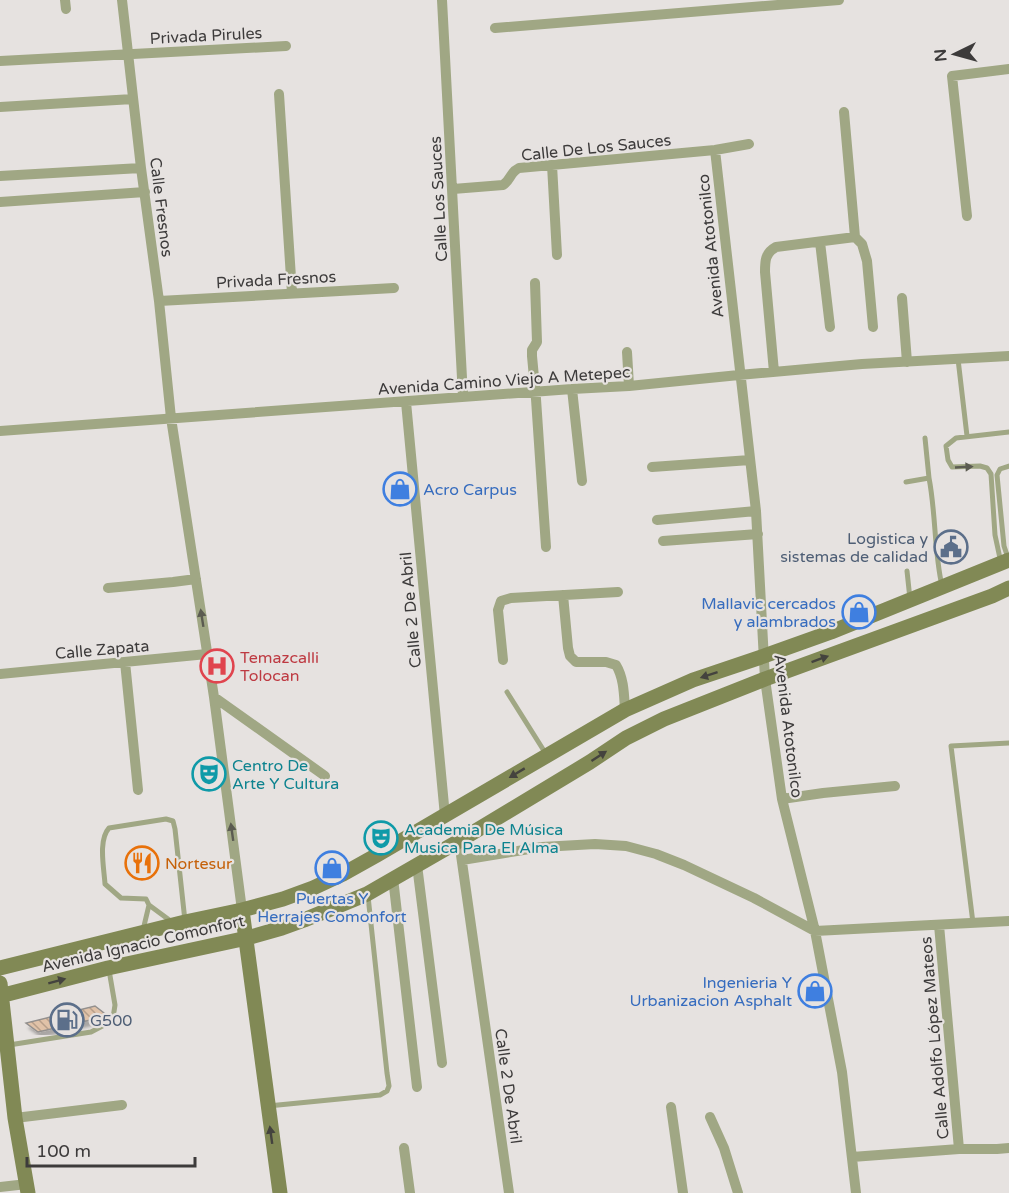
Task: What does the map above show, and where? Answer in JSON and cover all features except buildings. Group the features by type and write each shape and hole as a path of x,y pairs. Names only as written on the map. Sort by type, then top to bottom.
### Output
{"main road":[{"name":"Avenida Ignacio Comonfort","path":"0,969 180,923 242,910 313,888 343,874 445,816 625,710 693,680 764,656 1006,561"},
{"name":"Avenida Ignacio Comonfort","path":"1,992 247,938 282,928 367,894 459,841 626,738 664,719 1009,588"},
{"path":"242,910 280,1193"},
{"path":"1,992 15,1118 28,1189"}],"street":[{"name":"Calle Fresnos","path":"122,0 171,418 214,697 242,910"},
{"name":"Calle Los Sauces","path":"442,0 464,397"},
{"path":"495,28 780,2 839,0"},
{"name":"Privada Pirules","path":"0,61 286,46"},
{"path":"967,216 952,76 1009,69"},
{"path":"279,94 292,293"},
{"path":"0,107 133,99"},
{"path":"844,112 855,237 862,244 867,261 873,327"},
{"name":"Calle De Los Sauces","path":"453,189 503,185 514,170 519,168 715,150 749,144"},
{"name":"Avenida Atotonilco","path":"715,150 756,511 765,679 782,799 815,931 842,1072 856,1193"},
{"path":"552,165 557,255"},
{"path":"0,176 141,168"},
{"path":"0,202 145,192"},
{"path":"774,372 765,272 766,255 776,247 855,237"},
{"path":"820,242 830,327"},
{"path":"535,283 537,342 531,353 546,547"},
{"name":"Privada Fresnos","path":"159,301 394,288"},
{"path":"902,298 907,362"},
{"path":"627,352 629,386"},
{"name":"Avenida Camino Viejo A Metepec","path":"0,430 629,386 774,372 1009,356"},
{"path":"572,389 582,482"},
{"name":"Calle 2 De Abril","path":"406,402 445,816"},
{"path":"652,467 750,460"},
{"path":"657,520 756,511"},
{"path":"663,541 758,534"},
{"path":"108,588 196,579"},
{"path":"503,660 498,610 501,601 511,598 618,592"},
{"path":"563,595 570,656 576,662 606,662 616,665 619,669 625,710"},
{"name":"Calle Zapata","path":"0,674 207,654"},
{"path":"125,662 138,790"},
{"path":"214,697 325,776"},
{"path":"782,799 895,786"},
{"name":"Calle 2 De Abril","path":"459,841 509,1193"},
{"path":"462,860 542,848 595,844 626,846 684,865 754,898 815,931 1009,921"},
{"path":"417,866 442,1063"},
{"path":"393,878 417,1087"},
{"name":"Calle Adolfo López Mateos","path":"939,925 959,1149"},
{"path":"15,1118 122,1105"},
{"path":"671,1107 683,1193"},
{"path":"710,1117 724,1148 738,1193"},
{"path":"404,1148 410,1193"},
{"path":"852,1157 959,1149 1009,1148"},
{"path":"0,1186 28,1189"}],"lane":[{"path":"958,359 967,436"},
{"path":"1006,561 995,535 990,474 987,468 980,466 952,468 946,446 956,438 1009,432"},
{"path":"925,438 938,570 942,588"},
{"path":"1006,561 997,475 1000,469 1009,466"},
{"path":"906,482 929,478"},
{"path":"907,571 910,600"},
{"path":"507,692 547,755"},
{"path":"973,923 951,746 1009,743"},
{"path":"166,819 173,821 180,923 149,904 146,899 121,898 105,884 102,843 104,833 109,828 166,819"},
{"path":"267,1106 380,1095 387,1091 388,1079 367,894"},
{"path":"142,933 149,904"},
{"path":"7,1046 91,1032 110,1022 115,1005 108,968"}],"place":[{"name":"Acro Carpus","path":"400,489"},
{"name":"Logistica y sistemas de calidad","path":"951,547"},
{"name":"Mallavic cercados y alambrados","path":"859,612"},
{"name":"Temazcalli Tolocan","path":"217,666"},
{"name":"Centro De Arte Y Cultura","path":"209,774"},
{"name":"Academia De Música Musica Para El Alma","path":"381,838"},
{"name":"Nortesur","path":"142,863"},
{"name":"Puertas Y Herrajes Comonfort","path":"332,868"},
{"name":"Ingenieria Y Urbanizacion Asphalt","path":"815,991"},
{"name":"G500","path":"67,1020"}]}
